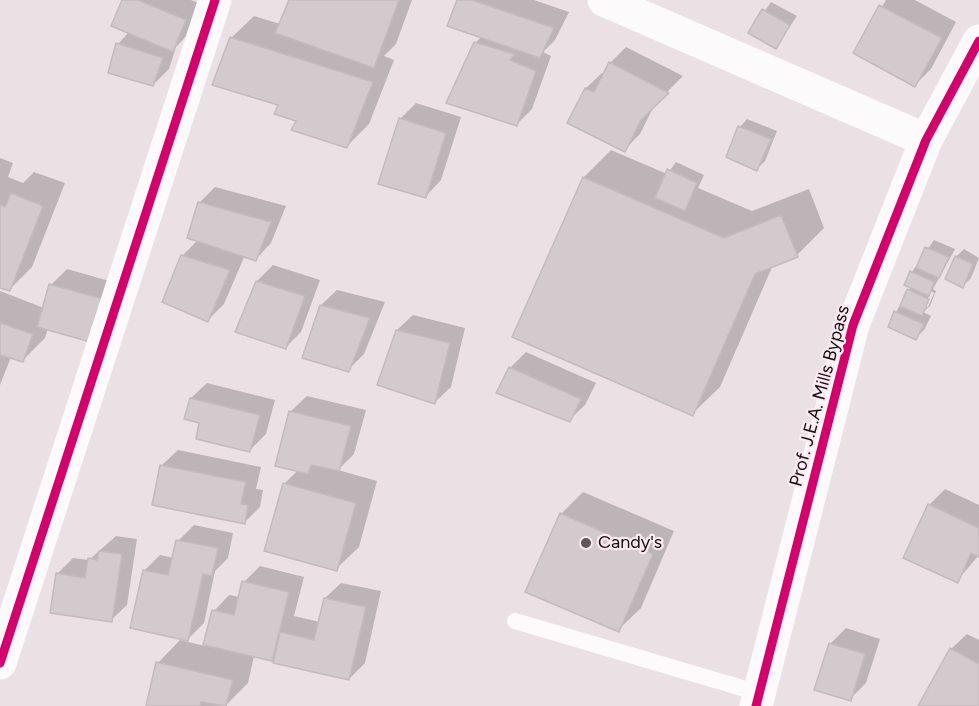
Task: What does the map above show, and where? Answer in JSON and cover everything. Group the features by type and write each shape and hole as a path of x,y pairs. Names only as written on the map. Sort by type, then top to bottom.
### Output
{"street":[{"path":"0,663 215,0"},
{"path":"604,0 926,140"},
{"name":"Prof. J.E.A. Mills Bypass","path":"758,700 853,325 926,140 979,41"}],"lane":[{"path":"515,621 758,700"}],"building":[{"path":"122,0 138,0 186,20 173,52 111,26"},
{"path":"289,0 399,0 374,68 275,33"},
{"path":"457,0 472,0 554,28 540,58 447,26"},
{"path":"879,5 942,38 915,87 853,53"},
{"path":"762,9 790,25 776,49 748,33"},
{"path":"230,37 373,82 347,148 291,130 296,121 274,114 278,105 212,85"},
{"path":"474,42 515,54 510,60 536,71 517,126 446,103"},
{"path":"116,43 163,58 153,86 108,73"},
{"path":"609,62 669,93 641,120 625,152 567,123 585,88 594,92"},
{"path":"399,118 446,133 426,198 378,184"},
{"path":"738,126 771,139 757,171 726,157"},
{"path":"667,169 697,183 685,211 655,198"},
{"path":"583,177 724,238 781,215 798,257 755,274 693,416 512,337"},
{"path":"11,193 43,206 10,291 0,288 0,205 5,207"},
{"path":"198,202 271,222 256,261 187,238"},
{"path":"925,247 949,257 939,278 916,268"},
{"path":"181,255 230,270 208,322 162,302"},
{"path":"955,256 973,264 963,288 945,279"},
{"path":"910,271 934,282 929,296 904,285"},
{"path":"256,281 305,296 286,349 235,332"},
{"path":"49,284 106,300 94,343 37,327"},
{"path":"907,289 929,299 922,316 900,306"},
{"path":"320,305 370,318 349,372 302,358"},
{"path":"894,311 924,324 916,340 888,327"},
{"path":"0,323 33,334 23,362 0,355"},
{"path":"396,330 450,343 435,404 377,385"},
{"path":"509,367 581,399 570,422 496,393"},
{"path":"190,398 260,415 250,452 196,439 199,423 184,419"},
{"path":"289,411 351,426 339,471 311,465 308,474 275,466"},
{"path":"160,465 246,482 241,504 248,505 245,524 152,505"},
{"path":"283,483 356,503 337,571 264,551"},
{"path":"928,504 979,528 979,557 971,553 958,583 903,558"},
{"path":"560,513 653,554 619,632 525,592"},
{"path":"176,540 218,548 212,576 203,574 188,641 130,628 143,570 168,575"},
{"path":"99,551 122,554 112,622 50,613 56,573 85,578 88,558 97,560"},
{"path":"242,581 289,592 272,661 203,645 212,610 234,615"},
{"path":"324,598 366,607 349,680 273,663 280,632 314,640"},
{"path":"829,643 865,654 851,701 814,690"},
{"path":"950,648 979,664 979,706 918,706"},
{"path":"156,662 233,680 226,706 201,702 200,706 146,706"}],"cycle path":[{"path":"0,663 215,0"},
{"path":"756,706 853,325 926,140 979,41"}],"place":[{"name":"Candy's","path":"586,543"}]}
